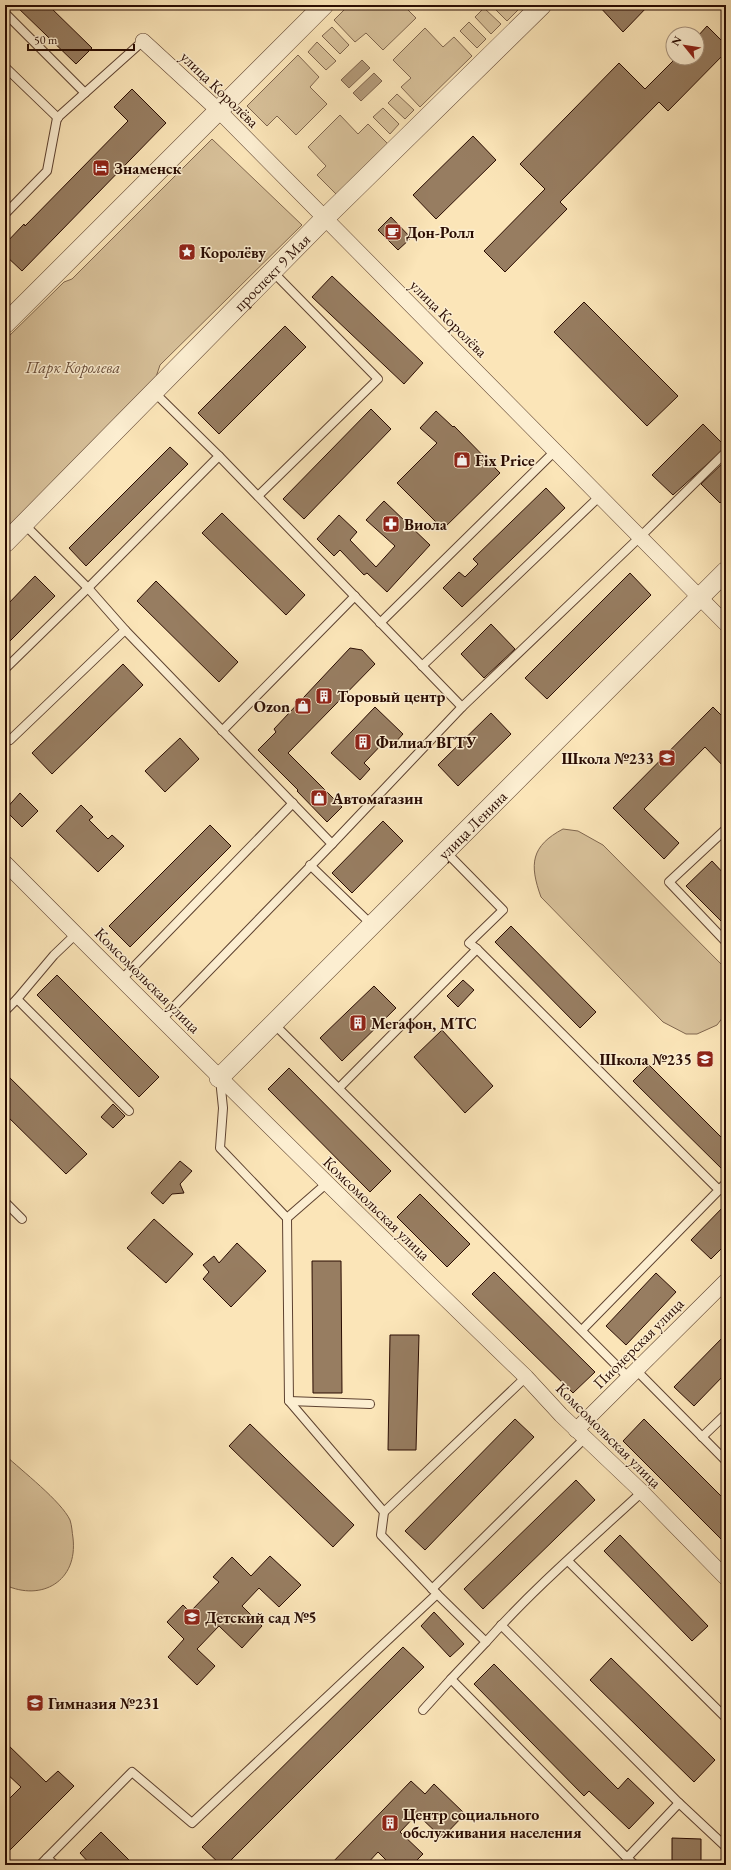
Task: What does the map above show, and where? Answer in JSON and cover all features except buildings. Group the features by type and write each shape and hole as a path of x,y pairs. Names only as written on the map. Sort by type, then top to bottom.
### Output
{"street":[{"name":"проспект 9 Мая","path":"5,543 325,218 542,5"},
{"path":"5,324 322,6"},
{"name":"улица Королёва","path":"143,41 218,110 726,624"},
{"name":"улица Ленина","path":"219,1078 373,926 726,571"},
{"name":"Комсомольская улица","path":"5,863 162,1019 219,1078 326,1184 526,1377 581,1434 642,1492 726,1578"},
{"name":"Пионерская улица","path":"581,1434 632,1374 726,1281"}],"lane":[{"path":"5,13 85,93"},
{"path":"5,214 47,171 58,118 143,41"},
{"path":"5,67 58,118"},
{"path":"258,496 378,379 273,272"},
{"path":"154,391 462,707"},
{"path":"380,623 555,451"},
{"path":"162,1019 332,844 462,707 640,537 726,452"},
{"path":"5,669 219,456"},
{"path":"422,666 600,496"},
{"path":"24,524 88,588 125,630 332,844"},
{"path":"222,731 354,596"},
{"path":"5,736 10,740 125,630"},
{"path":"122,979 293,803"},
{"path":"726,829 669,882 726,942"},
{"path":"446,852 503,910 469,943 477,949 719,1190"},
{"path":"310,865 373,926"},
{"path":"5,1010 17,999 54,954 76,934"},
{"path":"339,1088 477,949"},
{"path":"17,999 129,1111"},
{"path":"274,1024 582,1330 702,1437 726,1461"},
{"path":"219,1078 223,1108 220,1148 287,1218 289,1401 384,1512"},
{"path":"582,1330 726,1183"},
{"path":"287,1218 326,1184"},
{"path":"5,1202 22,1219"},
{"path":"486,1642 434,1591 381,1535 384,1512 526,1377"},
{"path":"289,1401 370,1404"},
{"path":"702,1437 726,1414"},
{"path":"40,1865 132,1772 192,1822 434,1591 581,1434"},
{"path":"423,1710 501,1625 642,1492"},
{"path":"568,1561 726,1718"},
{"path":"501,1625 726,1847"},
{"path":"451,1679 635,1865"},
{"path":"627,1858 679,1802"},
{"path":"47,1858 55,1865"}],"green space":[{"path":"349,5 403,5 416,18 383,50 366,33 355,42 334,20"},
{"path":"491,5 523,5 507,21"},
{"path":"484,8 501,24 491,34 475,17"},
{"path":"469,22 486,39 477,48 460,31"},
{"path":"332,27 349,45 340,54 322,36"},
{"path":"425,28 443,47 454,37 472,56 420,107 401,87 411,78 393,60"},
{"path":"317,42 336,61 326,70 308,52"},
{"path":"298,55 319,77 310,87 327,104 296,135 277,116 267,126 247,106"},
{"path":"397,94 414,110 405,119 388,103"},
{"path":"383,108 399,124 390,134 373,117"},
{"path":"340,115 358,134 368,124 388,144 337,195 317,175 326,166 308,147"},
{"name":"Парк Королева","path":"212,139 302,225 160,365 156,377 5,531 5,340 64,282 72,279"},
{"path":"563,829 578,831 603,845 726,969 726,1013 717,1025 697,1034 686,1034 663,1022 541,897 535,875 534,865 536,857 544,842 552,835"},
{"path":"5,1455 50,1495 65,1512 71,1522 73,1553 70,1566 55,1584 44,1589 32,1591 19,1590 5,1585"}],"shaded area":[{"path":"362,60 370,68 349,88 341,80"},
{"path":"374,73 382,81 361,101 353,93"}],"place":[{"name":"Знаменск","path":"101,168"},
{"name":"Дон-Ролл","path":"393,232"},
{"name":"Королёву","path":"187,252"},
{"name":"Fix Price","path":"462,460"},
{"name":"Виола","path":"391,524"},
{"name":"Торовый центр","path":"324,696"},
{"name":"Ozon","path":"303,706"},
{"name":"Филиал ВГТУ","path":"363,742"},
{"name":"Школа №233","path":"667,758"},
{"name":"Автомагазин","path":"319,798"},
{"name":"Мегафон, МТС","path":"358,1023"},
{"name":"Школа №235","path":"705,1059"},
{"name":"Детский сад №5","path":"192,1617"},
{"name":"Гимназия №231","path":"35,1703"},
{"name":"Центр социального обслуживания населения","path":"390,1823"}]}
